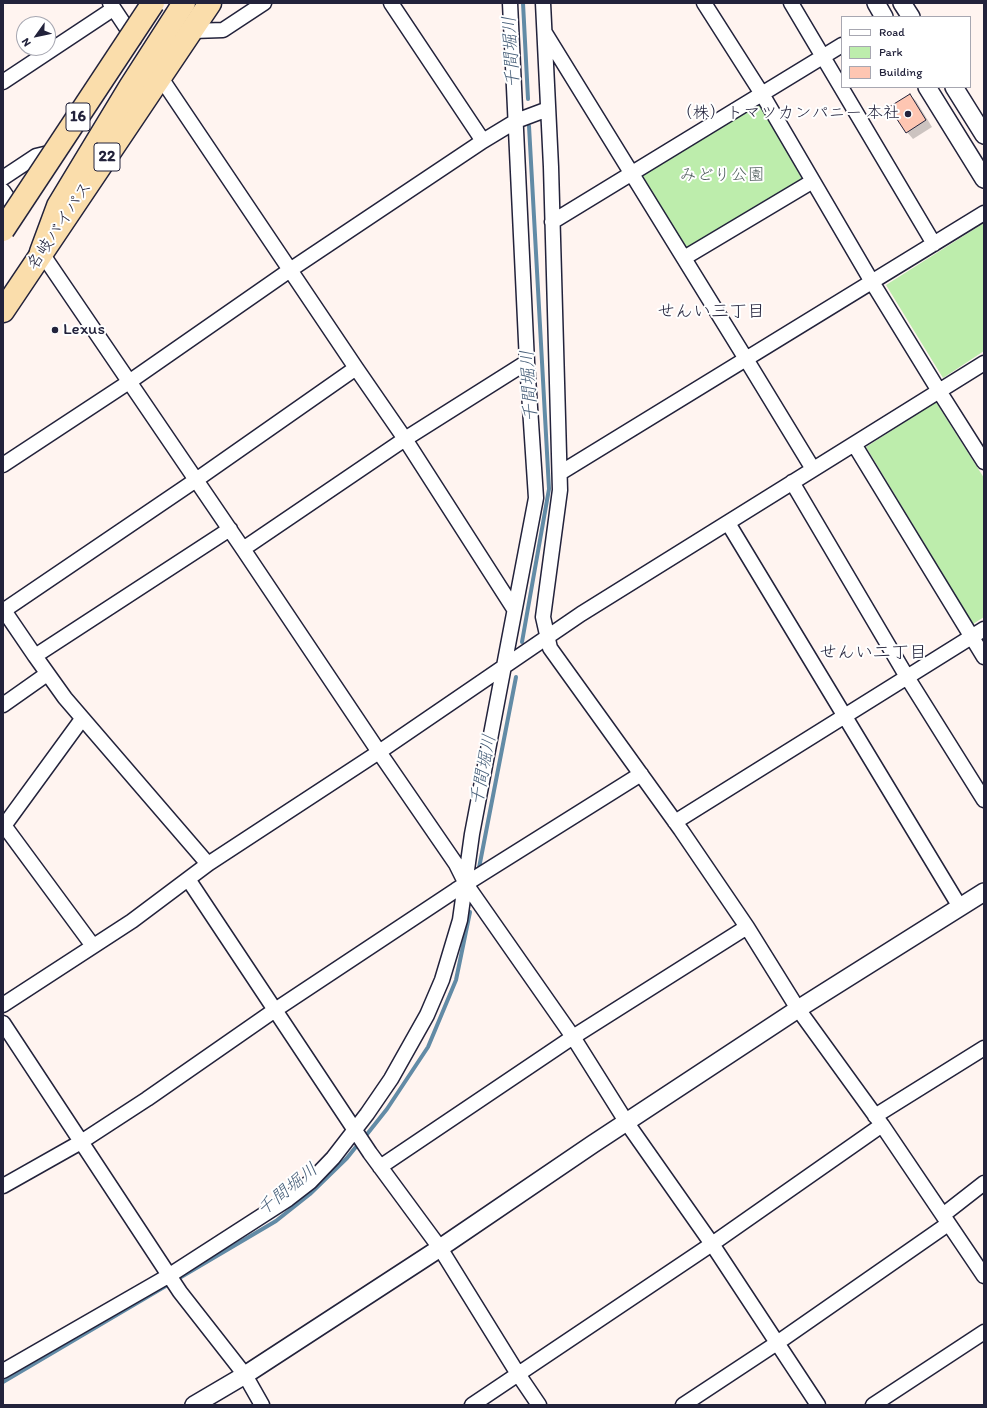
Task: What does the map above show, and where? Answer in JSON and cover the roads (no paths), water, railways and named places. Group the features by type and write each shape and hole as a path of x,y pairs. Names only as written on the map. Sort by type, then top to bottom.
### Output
{"highway":[{"name":"16","path":"3,230 153,3"},
{"name":"22","path":"3,236 158,3"},
{"path":"42,252 58,206 130,86 184,3"},
{"name":"名岐バイパス","path":"3,311 193,31 210,3"}],"street":[{"path":"193,31 224,30 264,3"},
{"path":"391,3 483,141"},
{"path":"3,1371 171,1277 288,1199 310,1182 356,1132 391,1079 427,1015 442,980 460,920 472,834 536,498 527,362 510,3"},
{"path":"543,3 548,108 560,473 560,490 543,617 550,648 675,822 747,927 798,1009 879,1121 984,1276"},
{"path":"704,3 762,94 872,282 984,462"},
{"path":"791,3 841,86"},
{"path":"876,3 883,16"},
{"path":"3,82 112,6 134,39"},
{"path":"544,32 813,469"},
{"path":"552,222 841,47"},
{"path":"160,78 405,439 514,609"},
{"path":"842,88 934,244"},
{"path":"928,88 984,179"},
{"path":"955,88 984,135"},
{"path":"3,465 129,382 290,270 483,141 516,121 548,108"},
{"path":"3,178 36,156 59,150"},
{"path":"684,258 813,181"},
{"path":"3,191 18,213"},
{"path":"560,473 984,213"},
{"path":"42,252 456,864 466,884 573,1037 627,1122 712,1244 818,1405"},
{"path":"243,548 405,439 527,362"},
{"path":"3,1005 132,920 208,864 379,752 581,614 984,363"},
{"path":"208,864 126,767 82,719 47,674 3,610 196,480 356,368"},
{"path":"854,444 984,658"},
{"path":"792,482 907,677 984,800"},
{"path":"728,522 960,907"},
{"path":"35,656 230,529"},
{"path":"675,822 984,629"},
{"path":"3,705 47,674"},
{"path":"82,719 4,825 93,946"},
{"path":"3,1186 81,1142 466,884 641,774"},
{"path":"188,879 370,1153 440,1248 518,1374 539,1405"},
{"path":"194,1405 245,1375 440,1248 798,1009 984,892"},
{"path":"380,1167 573,1037 747,927"},
{"path":"3,1023 180,1292 245,1375 262,1405"},
{"path":"472,1405 712,1244 879,1121 984,1048"},
{"path":"684,1405 777,1344 946,1219 984,1183"},
{"path":"873,1405 984,1332"}],"waterway":[{"name":"千間堀川","path":"523,3 528,99"},
{"name":"千間堀川","path":"522,642 549,489 529,126"},
{"name":"千間堀川","path":"479,868 516,677"},
{"name":"千間堀川","path":"364,1138 387,1109 428,1047 456,980 470,912"},
{"name":"千間堀川","path":"3,1382 276,1221 310,1194 347,1158 359,1143"}],"place":[{"name":"（株）トマツカンパニー 本社","path":"908,114"},
{"name":"Lexus","path":"55,330"}],"district":[{"name":"せんい三丁目","path":"711,312"},
{"name":"せんい二丁目","path":"873,653"}],"park label":[{"name":"みどり公園","path":"722,176"}]}
